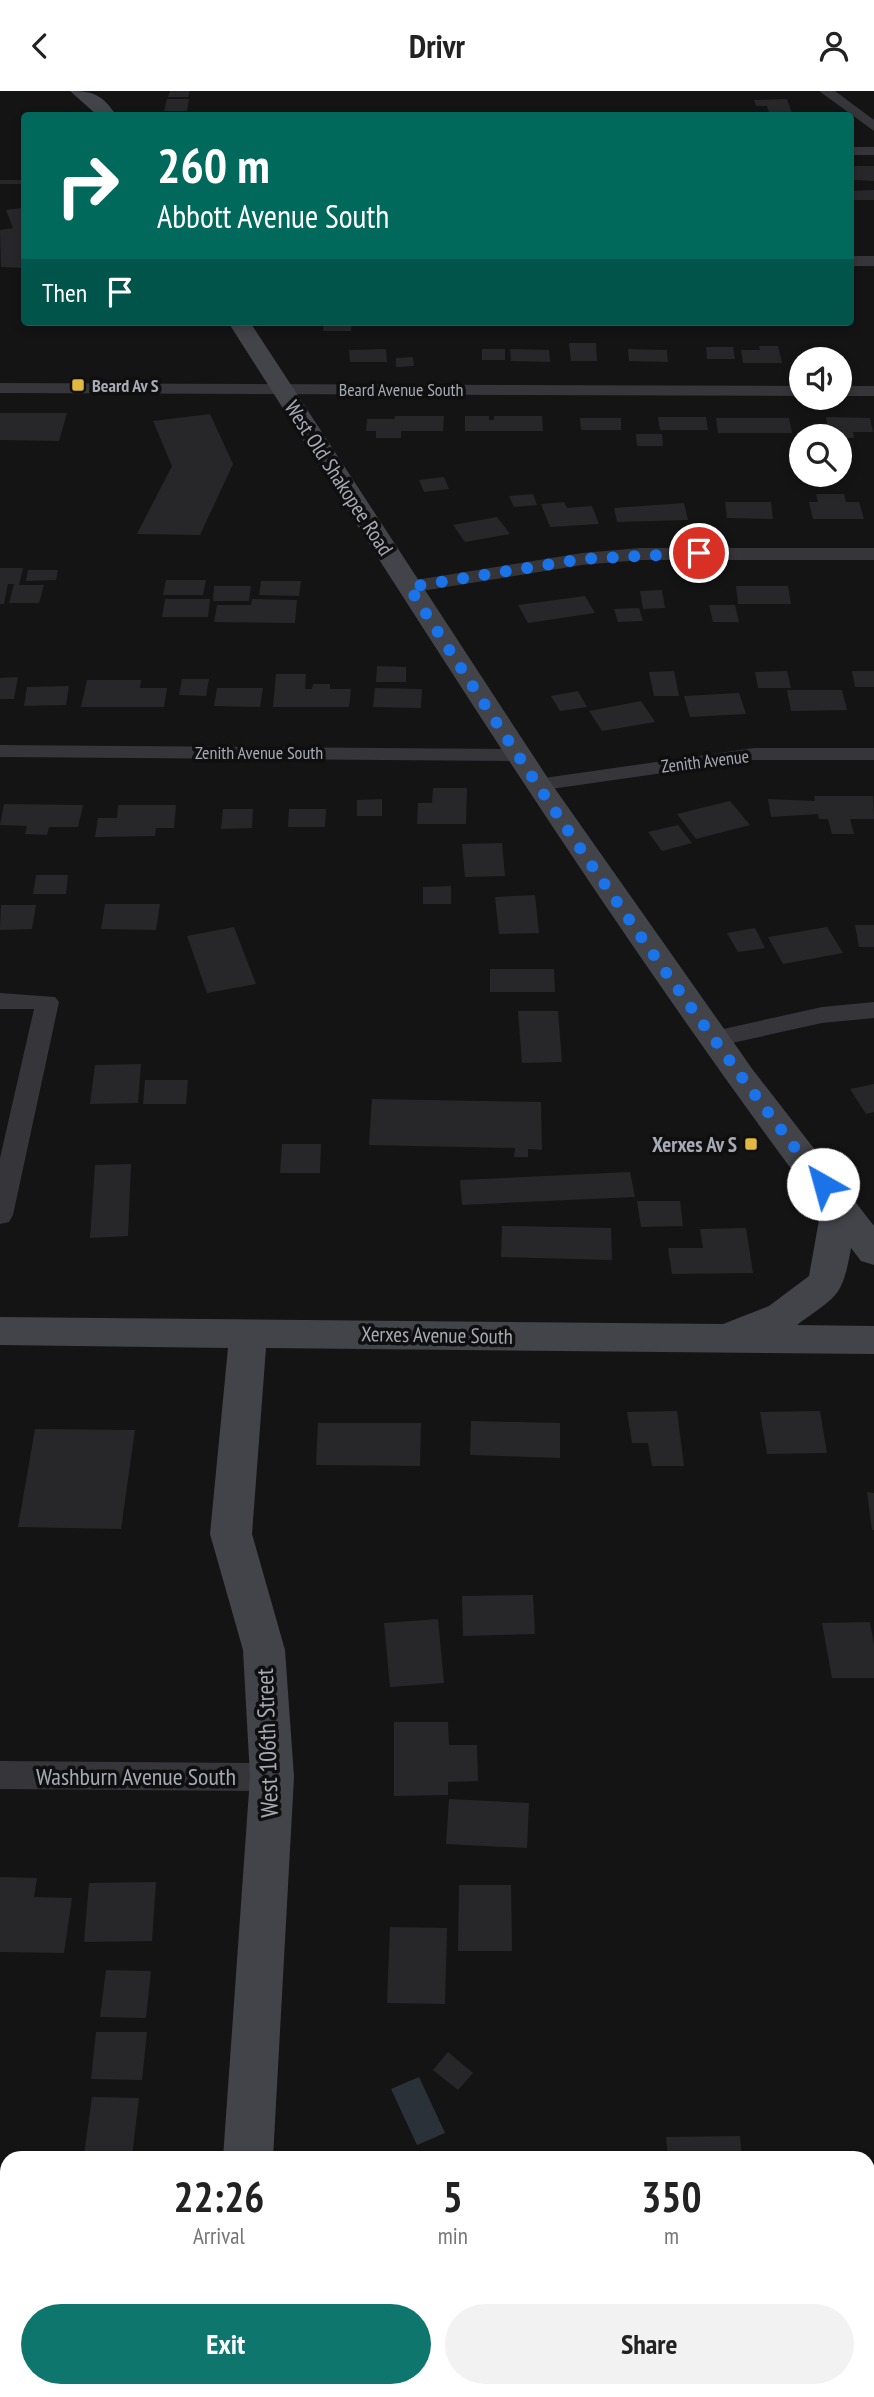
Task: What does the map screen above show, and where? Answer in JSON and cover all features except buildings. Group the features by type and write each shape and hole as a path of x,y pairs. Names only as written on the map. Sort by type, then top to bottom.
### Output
{"main road":[{"path":"80,91 101,103"},
{"name":"West Old Shakopee Road","path":"242,326 537,785 714,1039 874,1252"},
{"path":"719,1338 782,1316 826,1283 840,1205"},
{"name":"Xerxes Avenue South","path":"0,1331 874,1341"},
{"name":"West 106th Street","path":"248,1333 231,1534 264,1650 272,1777 248,2151"}],"street":[{"path":"826,91 874,127"},
{"path":"854,151 874,151"},
{"path":"854,261 874,261"},
{"name":"Beard Avenue South","path":"0,388 789,391"},
{"path":"852,391 874,391"},
{"path":"409,587 582,559 640,554 874,554"},
{"name":"Zenith Avenue South","path":"0,751 517,755"},
{"name":"Zenith Avenue","path":"537,785 690,761 754,754 874,754"},
{"path":"0,1001 47,1002 0,1215"},
{"path":"714,1039 822,1015 874,1010"},
{"name":"Washburn Avenue South","path":"0,1775 272,1777"}],"shaded area":[{"path":"419,2077 445,2133 417,2145 391,2089"}],"place":[{"name":"Beard Av S","path":"78,385"},
{"name":"Xerxes Av S","path":"751,1144"}],"route":[{"path":"699,553 582,559 409,587 566,828 741,1078 823,1184"}]}
